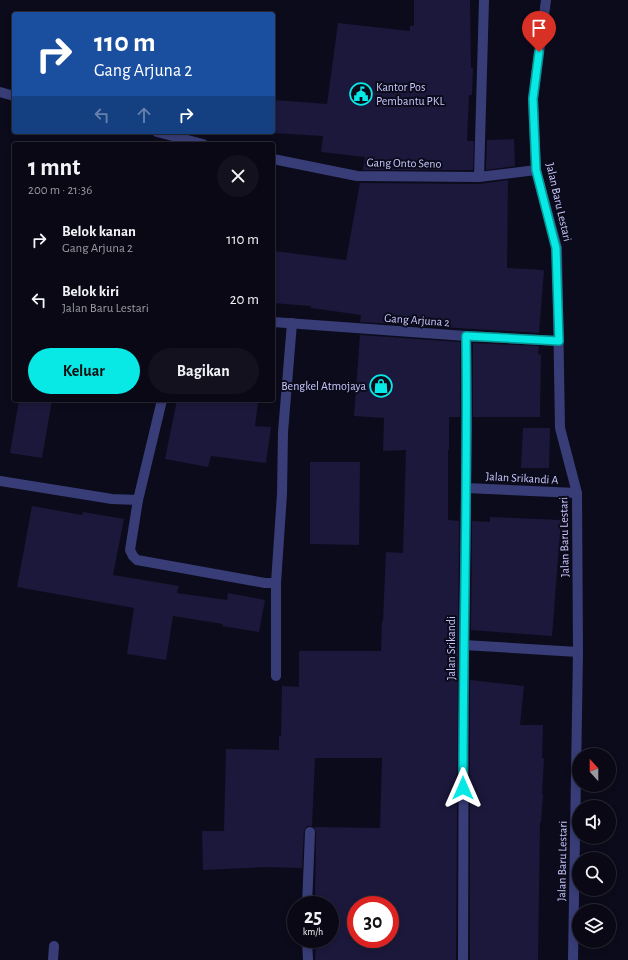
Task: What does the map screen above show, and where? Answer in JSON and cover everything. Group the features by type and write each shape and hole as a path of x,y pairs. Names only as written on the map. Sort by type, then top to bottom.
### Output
{"street":[{"path":"479,177 484,0"},
{"name":"Jalan Baru Lestari","path":"546,0 533,99 536,170 556,248 560,428 577,494 578,652 573,960"},
{"path":"0,92 12,95"},
{"path":"165,134 195,142"},
{"name":"Gang Onto Seno","path":"275,159 357,176 479,177 536,170"},
{"name":"Gang Arjuna 2","path":"275,322 559,341"},
{"path":"276,676 276,583 282,494 283,432 292,324"},
{"name":"Jalan Srikandi","path":"463,960 464,645 467,424 466,336"},
{"path":"162,402 138,500 130,550 133,556 138,560 265,583 276,583"},
{"path":"0,481 112,499 138,500"},
{"name":"Jalan Srikandi A","path":"466,488 577,494"},
{"path":"464,645 578,652"},
{"path":"307,896 310,832"},
{"path":"53,960 54,946"},
{"path":"307,948 308,960"}],"building":[{"path":"414,0 470,0 471,68 473,68 472,95 469,95 467,141 474,141 473,170 363,170 365,157 321,152 323,136 275,133 275,100 327,104 338,23 410,31 410,26 414,26"},
{"path":"514,139 515,166 486,170 487,140"},
{"path":"508,180 507,268 544,270 539,333 360,322 361,315 311,308 311,306 275,303 275,251 346,260 360,183 479,184"},
{"path":"360,335 460,342 460,417 449,417 448,450 448,520 459,521 456,960 315,960 316,948 339,948 339,896 315,896 316,832 314,827 380,828 382,758 315,758 312,826 307,826 304,831 302,868 265,867 203,870 202,831 224,831 226,749 279,750 279,736 281,736 282,686 299,687 299,651 381,651 386,552 403,553 406,450 383,451 384,418 354,416"},
{"path":"473,343 539,346 538,354 541,355 540,417 473,417"},
{"path":"19,402 52,402 42,458 10,453"},
{"path":"177,402 258,402 255,426 271,427 266,463 211,456 208,467 165,459"},
{"path":"523,428 550,428 549,468 521,468"},
{"path":"310,462 360,462 359,545 310,544"},
{"path":"32,506 82,515 83,512 124,519 113,575 179,586 177,593 227,600 228,593 265,600 259,632 222,626 223,624 173,616 166,660 127,654 134,608 17,587"},
{"path":"490,517 561,520 552,636 471,630 472,521 490,522"},
{"path":"470,680 524,686 520,725 543,725 542,758 544,758 543,794 540,822 538,960 470,960"}],"place":[{"name":"Kantor Pos Pembantu PKL","path":"361,94"},
{"name":"Bengkel Atmojaya","path":"381,386"}],"route":[{"path":"463,788 467,424 466,336 559,341 556,248 536,170 533,99 539,52"}]}
